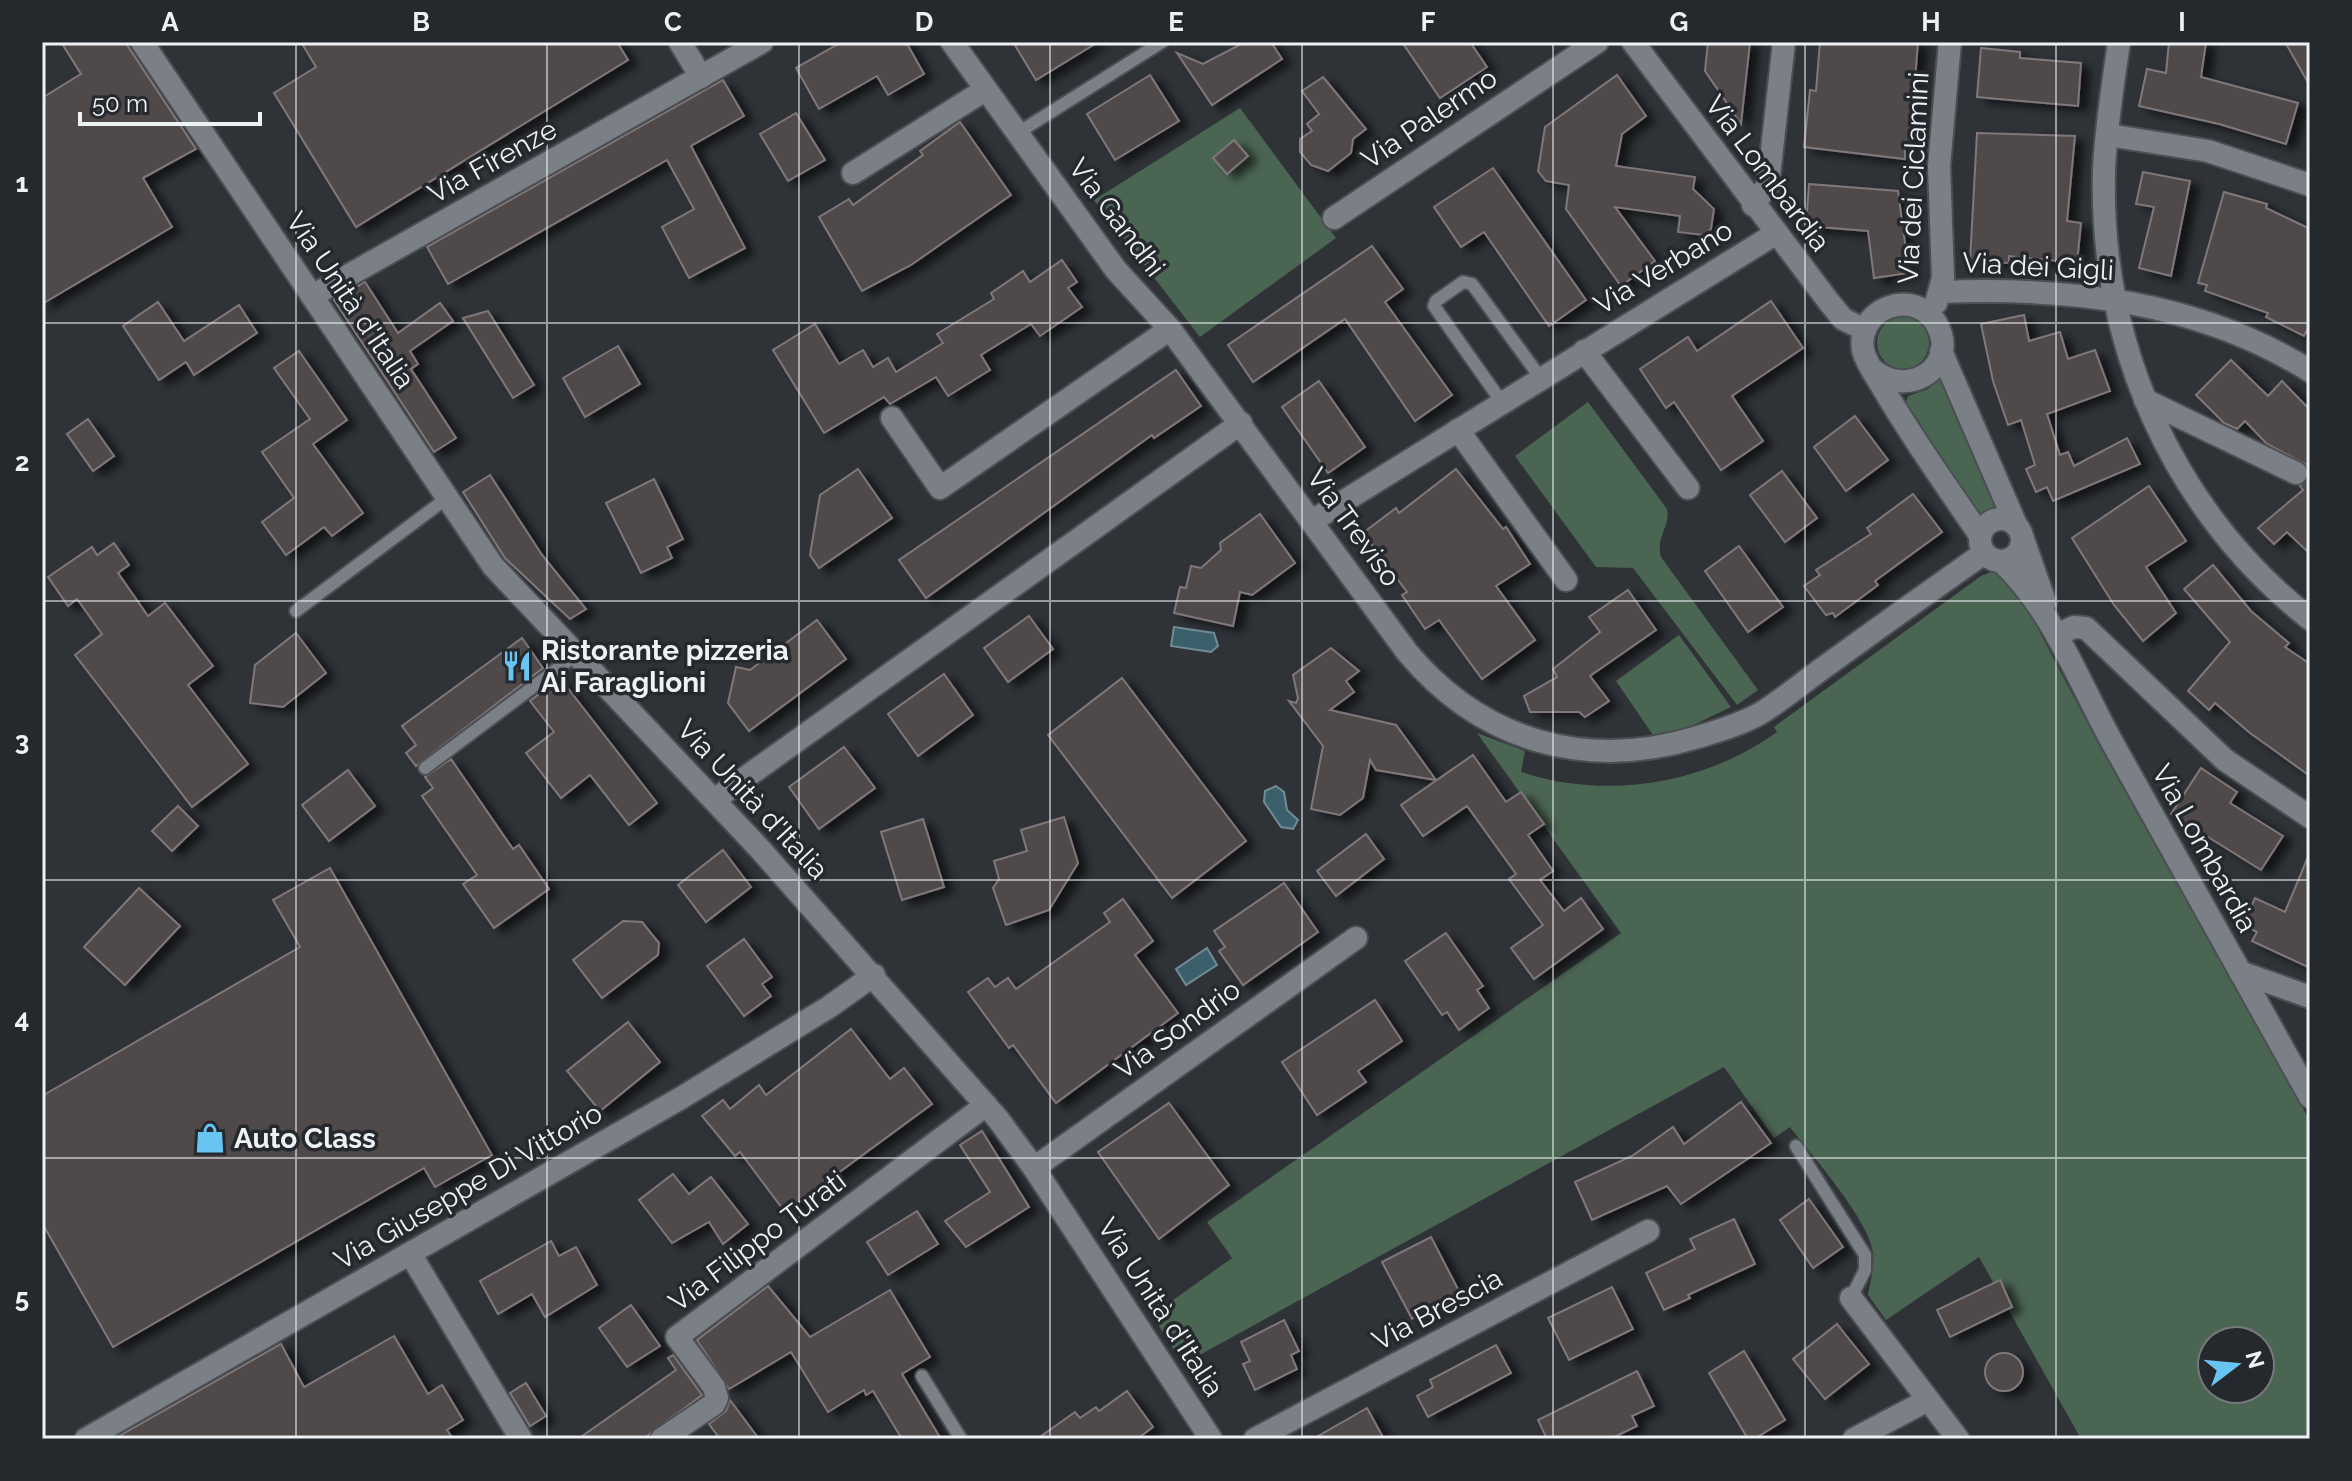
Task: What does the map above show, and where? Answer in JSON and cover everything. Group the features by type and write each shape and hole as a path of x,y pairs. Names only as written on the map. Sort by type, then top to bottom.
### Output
{"street":[{"name":"Via Unità d'Italia","path":"142,42 503,579 714,800 874,975 986,1105 1034,1168 1211,1439"},
{"path":"680,42 701,77"},
{"name":"Via Firenze","path":"312,296 762,42"},
{"name":"Via Gandhi","path":"952,42 1116,270 1170,329 1241,423"},
{"name":"Via Palermo","path":"1334,218 1597,42"},
{"name":"Via Lombardia","path":"1633,42 1753,205 1843,319 1865,330 1863,348 1873,370 1989,550 2020,580 2054,631 2096,713 2310,1097"},
{"path":"1753,205 1768,185 1784,42"},
{"name":"Via dei Ciclamini","path":"1929,314 1941,292 1939,166 1950,42"},
{"path":"2119,42 2108,135 2105,202 2112,297 2145,400 2179,466 2212,516 2273,588 2310,619"},
{"path":"853,173 985,90"},
{"path":"2108,135 2208,151 2310,185"},
{"name":"Via Verbano","path":"1312,521 1501,401 1775,234"},
{"name":"Via dei Gigli","path":"1941,292 2027,290 2112,297 2217,327 2310,371"},
{"path":"1865,330 1875,314 1897,304 1909,304 1929,314"},
{"name":"Via Lombardia","path":"1929,314 1941,333 1941,351 2019,530 2054,631"},
{"path":"892,418 940,488 1170,329"},
{"name":"Via Verbano","path":"1584,351 1688,488"},
{"path":"1873,370 1893,382 1917,380 1934,366 1941,351"},
{"path":"2145,400 2296,473"},
{"path":"714,800 1241,423"},
{"name":"Via Treviso","path":"1241,423 1407,652 1434,681 1472,712 1528,737 1581,750 1632,752 1688,740 1759,714 1989,550"},
{"path":"1458,430 1566,580"},
{"path":"2007,520 2019,530 2018,552 1989,550 1993,521 2007,520"},
{"path":"2054,631 2086,628 2225,760 2310,817"},
{"name":"Via Sondrio","path":"1034,1168 1356,938"},
{"path":"2240,972 2310,997"},
{"name":"Via Giuseppe Di Vittorio","path":"86,1439 748,1059 874,975"},
{"name":"Via Filippo Turati","path":"662,1439 714,1404 717,1398 714,1387 677,1337 986,1105"},
{"name":"Via Brescia","path":"1255,1439 1648,1231"},
{"path":"411,1255 521,1439"},
{"path":"1851,1298 1958,1439"},
{"path":"1854,1439 1928,1400"}],"lane":[{"path":"1016,134 1162,42"},
{"path":"1501,401 1434,306 1436,301 1463,282 1472,284 1540,377"},
{"path":"296,611 447,498"},
{"path":"425,768 577,654"},
{"path":"1796,1146 1865,1255 1865,1270 1851,1298"},
{"path":"922,1376 961,1439"}],"green space":[{"path":"1240,108 1336,238 1200,337 1094,200"},
{"path":"1903,317 1921,325 1929,343 1921,361 1903,369 1885,361 1877,343 1885,325"},
{"path":"1942,376 1998,508 1980,517 1906,402 1908,396 1928,389"},
{"path":"1588,402 1667,509 1660,544 1661,557 1758,690 1737,705 1633,568 1596,567 1515,456"},
{"path":"1994,571 2001,574 2027,608 2099,745 2310,1121 2310,1439 2081,1439 1979,1257 1886,1320 1868,1295 1873,1252 1861,1222 1790,1127 1774,1138 1724,1067 1183,1364 1145,1304 1155,1296 1162,1308 1232,1258 1207,1222 1621,933 1477,733 1525,751 1521,772 1587,785 1620,786 1654,782 1718,765 1777,732 1774,727 1981,576"},
{"path":"1679,635 1731,707 1685,729 1653,735 1616,681"}],"water":[{"path":"1174,627 1214,633 1218,646 1211,652 1171,646"},
{"path":"1276,786 1284,792 1287,810 1298,820 1293,829 1281,827 1264,802 1265,791"},
{"path":"1207,948 1217,965 1186,985 1176,969"}],"building":[{"path":"61,42 125,42 196,149 143,178 172,227 42,304 42,98 81,74"},
{"path":"301,42 617,42 628,60 356,227 274,93 316,67"},
{"path":"842,42 906,42 924,74 888,95 877,76 819,109 796,68"},
{"path":"1013,42 1098,42 1036,80"},
{"path":"1245,42 1271,42 1282,59 1212,105 1177,53 1203,64"},
{"path":"1402,42 1470,42 1487,67 1440,98"},
{"path":"1708,42 1750,42 1741,124 1705,71"},
{"path":"1820,42 1918,42 1910,143 1905,142 1905,159 1804,147 1810,90 1816,91"},
{"path":"2169,42 2206,42 2201,77 2298,103 2286,144 2219,124 2139,106 2147,69 2166,73"},
{"path":"2285,42 2310,42 2310,86"},
{"path":"1981,48 2020,52 2020,58 2081,63 2078,106 1977,97"},
{"path":"1150,75 1179,121 1115,160 1087,114"},
{"path":"1617,75 1646,116 1622,134 1616,166 1695,177 1693,189 1714,209 1711,229 1703,235 1678,232 1680,216 1615,207 1655,261 1621,286 1566,209 1569,185 1546,181 1538,171 1545,127"},
{"path":"1323,77 1366,129 1353,139 1351,153 1328,171 1311,165 1300,152 1300,139 1312,131 1307,124 1319,114 1302,91"},
{"path":"723,80 744,116 691,146 745,248 689,278 662,227 694,209 667,160 448,284 427,247"},
{"path":"796,113 825,160 788,181 760,134"},
{"path":"960,122 1011,195 911,265 862,291 819,217 849,199 853,205 923,155 920,151"},
{"path":"1977,133 2075,136 2067,221 2081,223 2077,263 2009,256 2009,263 1970,261"},
{"path":"1234,140 1248,156 1227,174 1213,158"},
{"path":"1493,168 1586,300 1549,326 1484,232 1461,247 1434,207"},
{"path":"2143,172 2190,181 2171,276 2139,268 2154,207 2136,204"},
{"path":"1809,184 1898,191 1909,273 1874,278 1868,231 1806,226"},
{"path":"2224,192 2267,204 2266,208 2310,229 2310,324 2304,336 2266,317 2268,313 2205,291 2207,285 2198,283"},
{"path":"1372,246 1403,289 1385,302 1452,395 1415,421 1345,319 1253,382 1228,345"},
{"path":"1062,260 1077,282 1068,288 1082,307 1040,336 1031,324 981,355 990,370 948,396 936,377 890,404 884,397 824,433 773,350 815,324 839,364 863,350 873,367 888,358 896,372 943,343 937,334 994,299 991,293 1023,271 1030,282"},
{"path":"365,282 398,333 440,303 453,321 410,351 418,364 411,369 456,438 434,452 334,300"},
{"path":"1771,301 1803,348 1732,396 1763,441 1721,470 1674,402 1666,408 1640,369 1688,337 1697,351"},
{"path":"158,302 184,341 239,305 257,333 194,375 186,362 159,380 123,326"},
{"path":"488,311 534,385 513,398 463,318"},
{"path":"2024,315 2029,341 2060,332 2068,359 2095,350 2110,391 2047,414 2060,455 2068,452 2074,466 2127,438 2140,464 2053,501 2047,487 2036,492 2026,469 2035,465 2021,420 2008,425 1993,381 1981,324"},
{"path":"618,346 640,384 585,417 563,378"},
{"path":"299,351 347,420 313,444 363,513 332,536 324,527 286,555 262,522 294,498 262,452 310,419 274,368"},
{"path":"2231,360 2268,396 2282,381 2310,410 2310,473 2307,465 2267,444 2245,421 2237,429 2224,423 2196,395"},
{"path":"1176,370 1201,406 1154,438 1152,435 926,598 899,560"},
{"path":"1319,381 1365,447 1328,473 1282,407"},
{"path":"1855,416 1888,460 1846,491 1814,447"},
{"path":"88,419 114,456 93,471 67,434"},
{"path":"858,469 892,518 819,568 810,555 820,495"},
{"path":"1456,469 1503,529 1506,527 1530,564 1496,586 1535,640 1482,679 1439,620 1425,629 1402,595 1407,592 1363,533 1396,508 1399,513"},
{"path":"1782,471 1817,518 1785,542 1750,495"},
{"path":"2310,473 2310,554 2287,532 2274,544 2258,528 2303,490 2300,486"},
{"path":"490,475 542,555 586,609 570,619 505,558 463,492"},
{"path":"654,479 683,539 667,547 672,558 641,573 606,503"},
{"path":"2149,486 2186,541 2146,567 2176,613 2143,641 2114,605 2072,538"},
{"path":"1913,494 1942,532 1875,581 1878,585 1835,617 1833,613 1826,615 1804,586 1820,575 1816,570 1871,534 1867,528"},
{"path":"1260,514 1295,563 1252,595 1240,592 1233,626 1174,613 1180,587 1186,588 1191,566 1201,568 1221,550 1220,543"},
{"path":"114,543 129,565 118,573 148,616 165,603 213,666 188,685 248,764 192,807 75,655 102,634 77,599 68,606 48,577 92,547 97,555"},
{"path":"1739,546 1783,607 1748,632 1705,571"},
{"path":"2213,565 2251,611 2289,643 2285,647 2310,664 2310,776 2250,733 2215,703 2209,710 2188,691 2230,642 2184,589"},
{"path":"1628,590 1656,630 1590,676 1609,701 1585,717 1579,712 1530,712 1524,696 1557,677 1553,669 1600,632 1589,617"},
{"path":"1029,616 1053,649 1008,682 984,648"},
{"path":"817,620 846,659 749,731 728,703 736,667 750,670"},
{"path":"296,633 326,673 283,707 250,703 255,665"},
{"path":"522,638 543,668 416,766 406,753 416,745 402,726"},
{"path":"1331,648 1359,671 1346,681 1354,692 1330,710 1396,725 1436,780 1376,770 1370,760 1363,798 1340,815 1311,809 1323,746 1289,701 1296,703 1298,698 1293,675"},
{"path":"944,674 973,715 918,756 888,714"},
{"path":"560,678 657,803 629,825 590,775 561,798 526,753 554,732 530,701"},
{"path":"1122,678 1246,841 1172,898 1048,735"},
{"path":"844,747 875,788 819,829 789,787"},
{"path":"1473,755 1506,802 1521,792 1544,824 1528,835 1553,871 1540,880 1564,911 1581,898 1603,929 1534,979 1511,948 1543,925 1509,879 1516,874 1467,806 1423,836 1401,805"},
{"path":"451,759 513,849 519,845 549,889 494,928 463,884 477,875 422,796 433,788 425,777"},
{"path":"2201,768 2237,792 2230,803 2283,836 2261,870 2171,814"},
{"path":"348,770 375,806 329,841 302,805"},
{"path":"178,806 198,826 172,851 152,831"},
{"path":"1064,817 1078,863 1049,910 1006,925 993,888 999,879 994,861 1027,851 1021,830"},
{"path":"923,819 944,887 902,900 881,832"},
{"path":"1366,834 1384,859 1336,896 1317,871"},
{"path":"723,850 751,887 706,922 678,885"},
{"path":"2310,852 2310,968 2252,941 2257,932 2243,925 2255,898 2285,912"},
{"name":"Auto Class","path":"330,868 492,1155 435,1187 424,1168 113,1347 42,1223 42,1096 300,947 273,900"},
{"path":"1284,883 1318,932 1243,985 1219,951 1225,947 1214,931"},
{"path":"139,888 180,926 125,985 84,947"},
{"path":"1123,899 1153,941 1135,955 1178,1013 1056,1103 1013,1045 1009,1048 968,992 988,978 995,987 1008,978 1016,989 1110,922 1104,913"},
{"path":"623,921 642,922 659,943 658,955 602,998 573,960"},
{"path":"1446,933 1483,986 1477,990 1489,1008 1459,1030 1447,1012 1442,1015 1405,961"},
{"path":"744,939 772,977 762,984 771,996 744,1016 707,966"},
{"path":"1375,1000 1402,1041 1358,1071 1366,1082 1317,1115 1282,1062"},
{"path":"628,1022 660,1062 600,1111 567,1071"},
{"path":"851,1029 890,1079 904,1068 932,1104 785,1212 740,1152 735,1156 702,1116 723,1100 730,1109 759,1085 766,1095"},
{"path":"1741,1102 1771,1143 1681,1204 1667,1186 1592,1220 1575,1182 1632,1156 1673,1127 1684,1144"},
{"path":"1169,1103 1229,1185 1159,1239 1098,1152"},
{"path":"982,1131 1029,1207 966,1247 945,1221 990,1192 960,1145"},
{"path":"673,1174 689,1194 711,1177 748,1224 723,1244 709,1222 672,1243 639,1200"},
{"path":"1809,1199 1843,1247 1813,1268 1780,1220"},
{"path":"917,1211 938,1244 888,1275 867,1242"},
{"path":"1734,1219 1755,1264 1688,1295 1690,1298 1664,1310 1646,1273 1695,1249 1690,1239"},
{"path":"1431,1237 1460,1293 1412,1319 1382,1262"},
{"path":"551,1241 559,1256 576,1247 597,1285 545,1317 532,1294 498,1314 480,1281"},
{"path":"2000,1280 2012,1307 1950,1337 1937,1310"},
{"path":"768,1286 810,1337 890,1290 930,1357 902,1374 941,1439 902,1439 873,1391 866,1395 864,1390 828,1412 791,1352 729,1389 697,1340"},
{"path":"1612,1287 1633,1329 1569,1360 1548,1318"},
{"path":"631,1305 660,1346 627,1367 599,1328"},
{"path":"1284,1320 1299,1351 1291,1355 1297,1369 1255,1390 1243,1364 1250,1361 1241,1342"},
{"path":"1837,1324 1869,1364 1825,1399 1793,1359"},
{"path":"394,1336 428,1394 442,1385 463,1420 447,1430 453,1439 114,1439 281,1344 304,1387"},
{"path":"1496,1345 1511,1373 1428,1417 1417,1396 1433,1387 1430,1380"},
{"path":"1744,1351 1785,1420 1754,1439 1748,1439 1709,1373"},
{"path":"2004,1353 2018,1358 2023,1372 2018,1386 2004,1391 1990,1386 1985,1372 1990,1358"},
{"path":"673,1355 702,1395 643,1439 578,1439 676,1370 668,1358"},
{"path":"1637,1371 1654,1406 1632,1416 1637,1426 1610,1439 1547,1439 1538,1420"},
{"path":"526,1383 546,1416 530,1426 510,1393"},
{"path":"1127,1391 1153,1427 1137,1439 1037,1439 1075,1412 1080,1418 1096,1407 1099,1411"},
{"path":"730,1400 759,1439 720,1439 709,1424 726,1411"},
{"path":"1367,1408 1384,1439 1313,1439"}],"place":[{"name":"Ristorante pizzeria Ai Faraglioni","path":"517,666"},
{"name":"Auto Class","path":"210,1138"}]}
